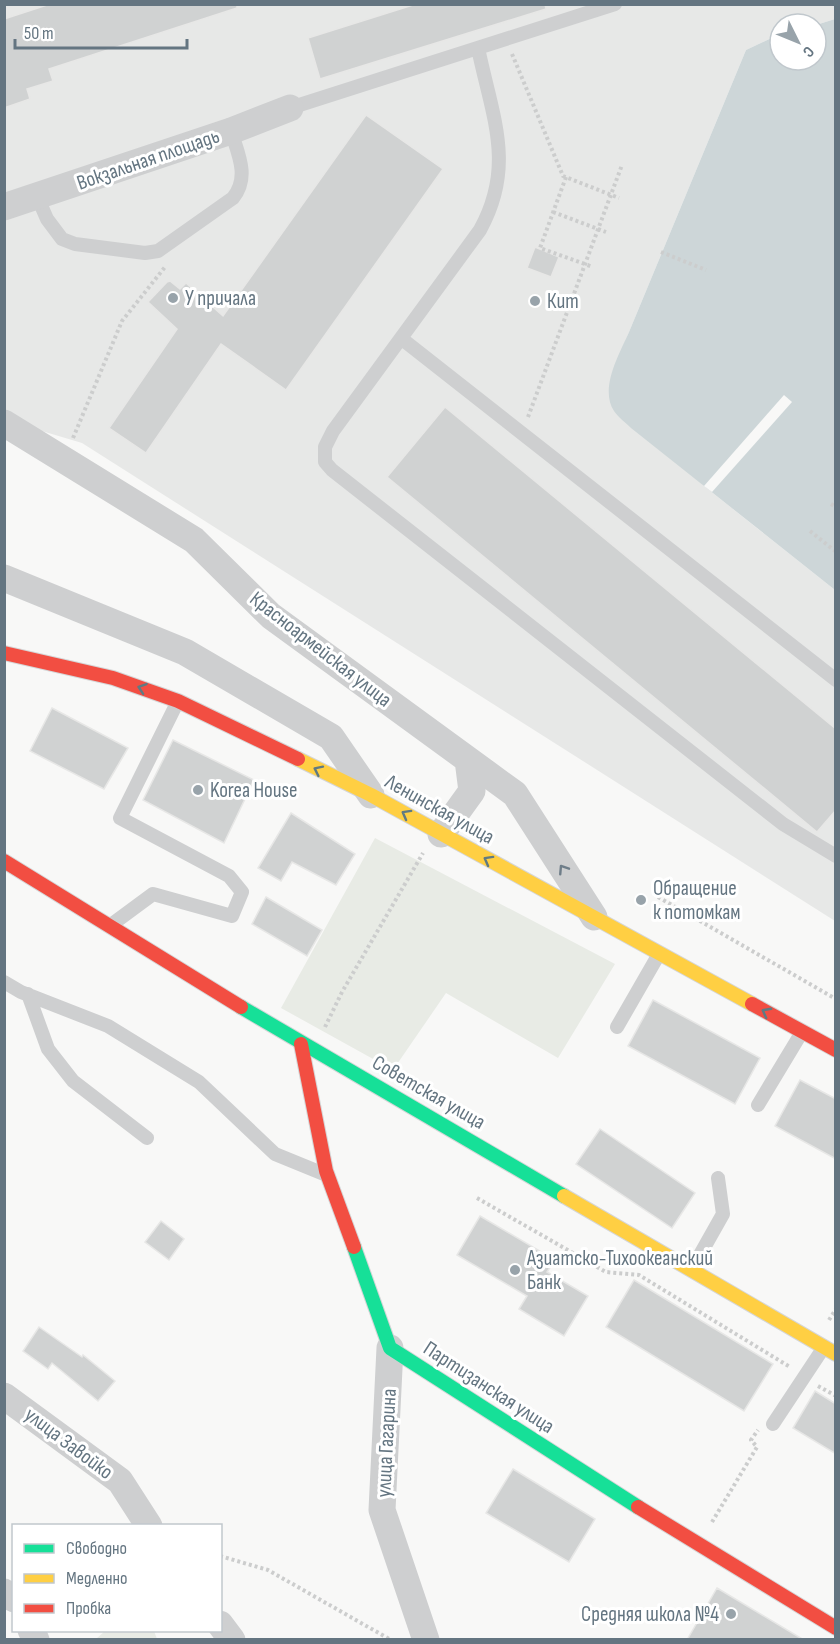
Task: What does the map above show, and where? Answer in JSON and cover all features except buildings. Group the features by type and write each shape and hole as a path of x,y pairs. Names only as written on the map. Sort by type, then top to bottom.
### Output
{"main road":[{"name":"Ленинская улица","path":"4,652 113,678 178,701 371,795 434,840 594,918 836,1050"},
{"name":"Советская улица","path":"4,861 301,1044 830,1351"},
{"name":"Партизанская улица","path":"301,1044 328,1176 390,1348 688,1540 836,1628"}],"street":[{"name":"Вокзальная площадь","path":"4,207 231,131 290,108"},
{"name":"Красноармейская улица","path":"4,423 194,540 271,616 514,794 594,918"},
{"path":"4,578 185,652 331,737 371,795"},
{"path":"434,840 472,791 468,760"},
{"name":"улица Гагарина","path":"390,1348 382,1510 426,1640"},
{"name":"улица Завойко","path":"4,1396 120,1481 148,1524"},
{"path":"222,1627 232,1640"}],"lane":[{"path":"290,108 615,4"},
{"path":"478,48 500,153 496,193 480,230 330,436 324,456 328,467 783,824 836,856"},
{"path":"37,196 56,234 68,243 145,253 158,251 170,245 233,198 242,186 243,172 231,131"},
{"path":"402,339 836,680"},
{"path":"111,926 153,894 232,916 242,892 230,876 120,818 178,701"},
{"path":"617,1027 659,954"},
{"path":"4,982 118,1032 199,1082 275,1154 328,1176"},
{"path":"28,994 48,1049 73,1081 147,1137"},
{"path":"758,1105 802,1032"},
{"path":"692,1269 723,1214 718,1178"},
{"path":"769,1422 830,1351"}],"path":[{"path":"506,39 563,176 619,198"},
{"path":"522,433 622,165"},
{"path":"567,177 540,248 593,267"},
{"path":"553,212 606,232"},
{"path":"64,458 122,321 164,272 170,245"},
{"path":"661,252 706,270"},
{"path":"810,531 835,551"},
{"path":"322,1034 342,992 434,840"},
{"path":"658,897 836,999"},
{"path":"477,1198 606,1272 639,1275 795,1370"},
{"path":"829,1320 836,1309"},
{"path":"820,1387 836,1396"},
{"path":"710,1525 758,1447 751,1440 769,1422"},
{"path":"222,1557 268,1570 391,1640"}],"shaded area":[{"path":"4,5 835,5 835,19 828,21 828,12 768,12 768,40 746,50 612,373 704,486 835,590 835,921 82,443 5,420"},
{"path":"835,19 835,590 631,428 614,411 609,392 616,360 746,50 768,40 768,72 828,72 828,21"},
{"path":"375,838 615,964 558,1058 446,993 393,1070 281,1008"},
{"path":"104,1632 154,1632 157,1639 96,1639"}],"pier":[{"path":"784,395 792,402 712,492 704,486"}],"traffic: fast":[{"path":"241,1007 564,1196"},
{"path":"354,1247 390,1348 638,1507"}],"traffic: slow":[{"path":"298,759 371,795 752,1004"},
{"path":"564,1196 836,1354"}],"traffic: jam":[{"path":"4,653 113,678 178,701 298,759"},
{"path":"4,861 241,1007"},
{"path":"752,1004 836,1050"},
{"path":"301,1044 326,1171 354,1247"},
{"path":"638,1507 836,1628"}],"place":[{"name":"У причала","path":"173,298"},
{"name":"Кит","path":"535,301"},
{"name":"Korea House","path":"198,790"},
{"name":"Обращение к потомкам","path":"641,900"},
{"name":"Азиатско-Тихоокеанский Банк","path":"515,1270"},
{"name":"Средняя школа №4","path":"731,1614"}]}
